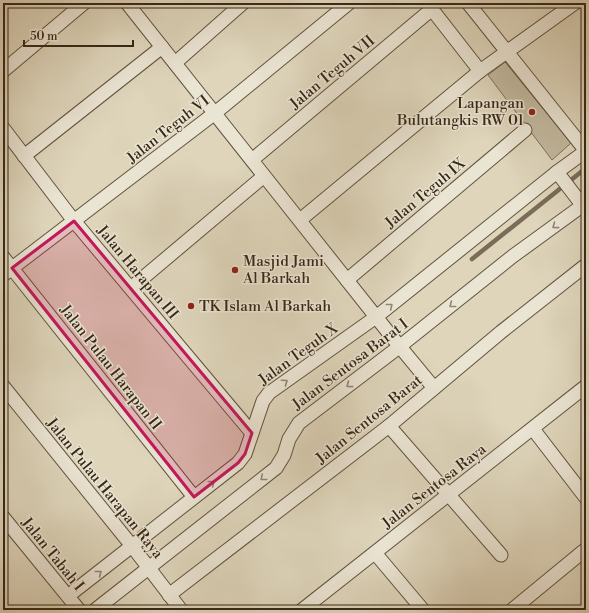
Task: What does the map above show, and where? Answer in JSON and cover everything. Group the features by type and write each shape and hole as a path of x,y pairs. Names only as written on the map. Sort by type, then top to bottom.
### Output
{"street":[{"path":"3,71 84,3"},
{"path":"175,63 243,3"},
{"name":"Jalan Teguh VI","path":"7,271 215,113 349,3"},
{"path":"468,3 586,151"},
{"path":"300,220 480,71 507,50 575,3"},
{"path":"132,5 175,63 264,176 377,319 434,388"},
{"path":"430,6 480,71"},
{"name":"Jalan Teguh VII","path":"252,160 430,6"},
{"path":"24,156 162,46"},
{"name":"Jalan Harapan III","path":"3,128 74,221 252,433"},
{"name":"Jalan Teguh IX","path":"347,280 525,130"},
{"name":"Jalan Teguh X","path":"68,596 238,463 246,454 263,401 269,393 377,319 586,151"},
{"path":"558,174 584,205"},
{"path":"131,288 264,176"},
{"name":"Jalan Sentosa Barat I","path":"96,610 150,569 276,468 284,455 289,439 299,423 398,344 513,256 584,205"},
{"name":"Jalan Pulau Harapan II","path":"3,256 7,271 194,497"},
{"name":"Jalan Sentosa Barat","path":"169,595 389,426 501,332 586,265"},
{"name":"Jalan Pulau Harapan Raya","path":"3,386 132,546 181,610"},
{"name":"Jalan Sentosa Raya","path":"302,610 586,386"},
{"path":"389,426 500,555"},
{"path":"533,429 586,498"},
{"name":"Jalan Tabah I","path":"3,517 79,610"},
{"path":"512,610 586,549"},
{"path":"375,553 423,610"}],"highlighted area":[{"path":"74,221 252,433 245,454 238,463 194,497 12,268"}],"shaded area":[{"name":"Lapangan Bulutangkis RW 01","path":"505,62 571,143 552,160 488,75"}],"waterway":[{"path":"472,259 586,168"}],"place":[{"name":"Lapangan Bulutangkis RW 01","path":"532,112"},
{"name":"Masjid Jami Al Barkah","path":"235,270"},
{"name":"TK Islam Al Barkah","path":"191,306"}]}
